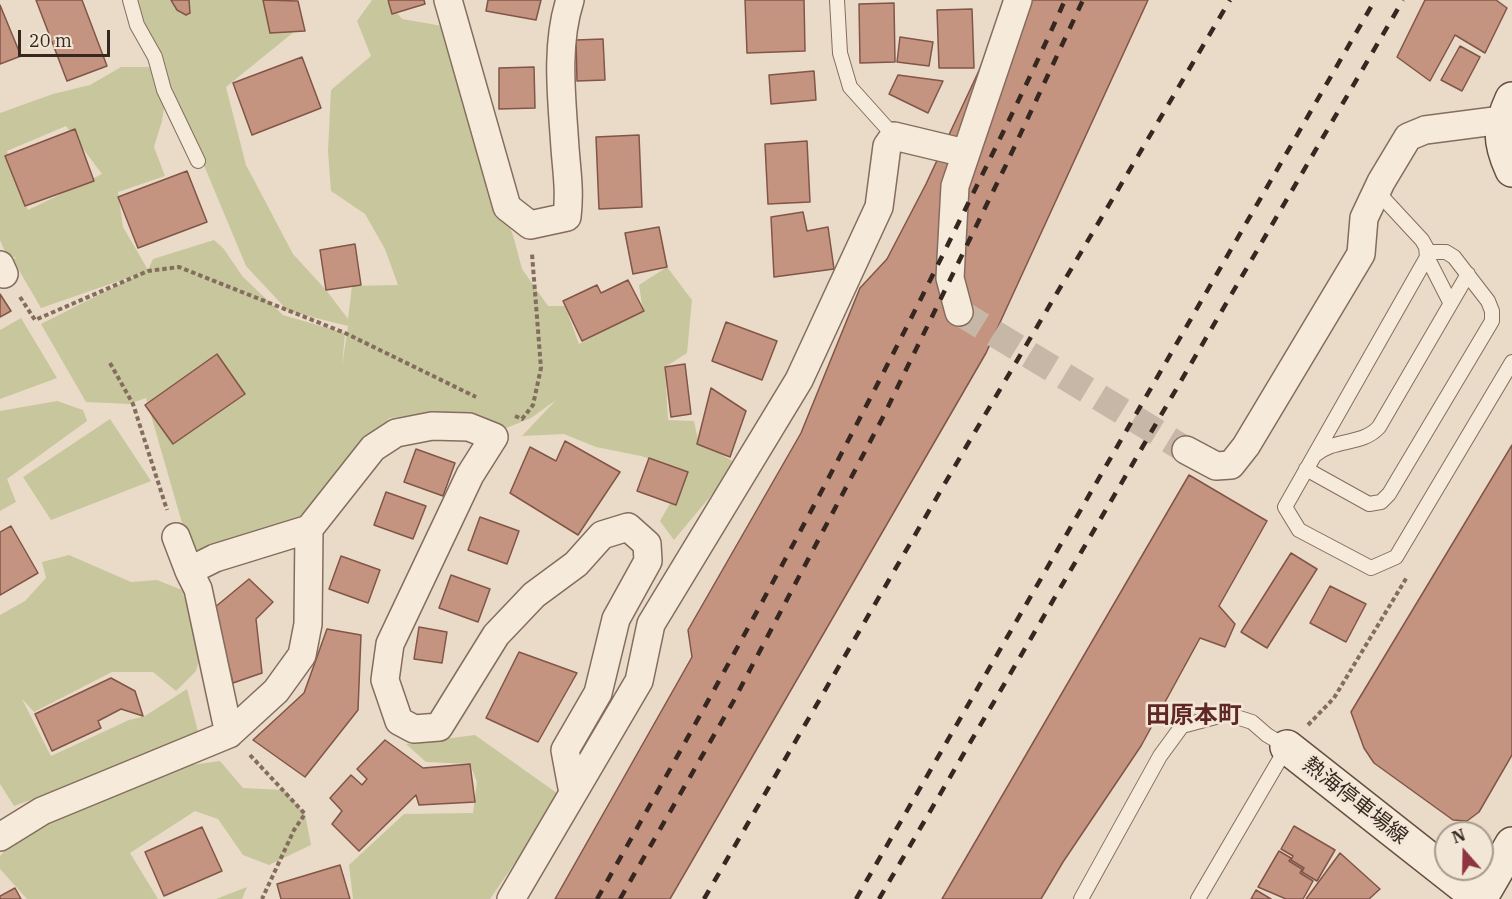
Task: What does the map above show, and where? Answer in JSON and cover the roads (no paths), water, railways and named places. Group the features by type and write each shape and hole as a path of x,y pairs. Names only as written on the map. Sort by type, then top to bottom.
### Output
{"main road":[{"path":"1507,110 1502,138 1505,155 1512,170"},
{"name":"熱海停車場線","path":"1287,747 1480,899"},
{"path":"1480,899 1512,844"}],"street":[{"path":"448,0 507,207 530,225 567,217 570,193 565,149 561,57 565,15 570,0"},
{"path":"959,312 950,278 955,186 1018,0"},
{"path":"1186,450 1216,466 1231,465 1246,446 1361,254 1364,218 1381,182 1408,137 1425,130 1507,110"},
{"path":"511,899 639,681 651,624 799,380 879,207 887,146 894,136 965,153"},
{"path":"189,571 215,558 309,529 373,448 396,433 432,426 469,427 494,437 470,475 390,644 385,680 399,721 414,729 438,727 496,635 534,595 576,564 602,535 628,527 647,544 648,561 616,619 598,693 565,750 573,793"},
{"path":"0,837 42,811 229,734 276,691 302,655 308,624 309,529"},
{"path":"176,537 198,589 229,734"}],"lane":[{"path":"130,0 137,25 155,57 164,90 198,161"},
{"path":"837,0 840,53 850,87 894,136"},
{"path":"1381,182 1382,196 1422,240 1426,247 1427,257 1450,302"},
{"path":"1306,470 1369,504 1381,502 1389,494 1492,321 1488,301 1454,257 1446,252 1433,252 1427,257 1306,470 1286,507 1299,530 1371,568 1396,557 1512,362"},
{"path":"1314,456 1326,446 1367,437 1379,427 1468,274"},
{"path":"1081,899 1160,756 1182,726 1227,714 1252,722 1267,735 1287,747 1198,899"}],"tunnel":[{"path":"959,312 1186,450"}],"railway":[{"path":"597,899 735,652 868,402 996,147 1065,0"},
{"path":"620,899 733,702 882,419 1005,167 1083,0"},
{"path":"704,899 966,447 1230,0"},
{"path":"856,899 1375,0"},
{"path":"879,899 1403,0"}],"district":[{"name":"田原本町","path":"1194,716"}]}
